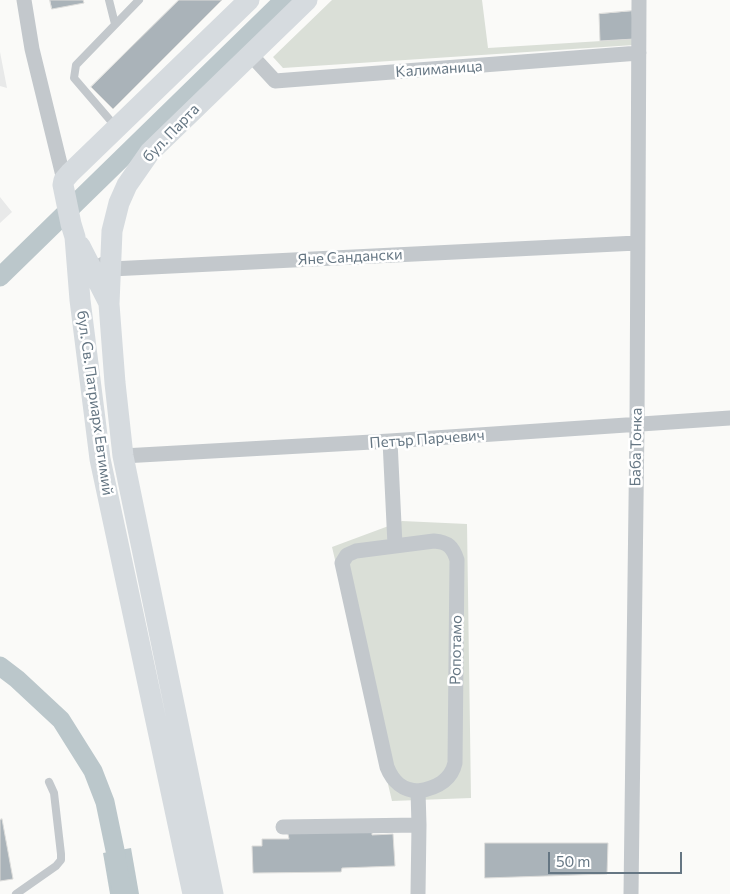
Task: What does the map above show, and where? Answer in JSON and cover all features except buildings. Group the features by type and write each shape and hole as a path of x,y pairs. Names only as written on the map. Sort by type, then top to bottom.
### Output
{"main road":[{"path":"65,186 117,128 248,0"},
{"name":"бул. Парта","path":"109,304 112,231 115,215 127,185 136,170 150,152 306,0"},
{"name":"бул. Св. Патриарх Евтимий","path":"65,186 73,230 100,459 193,894"},
{"path":"73,230 109,304"},
{"name":"бул. Св. Патриарх Евтимий","path":"109,304 123,456 212,894"}],"street":[{"name":"бул. Св. Патриарх Евтимий","path":"24,0 32,49 65,186"},
{"name":"Баба Тонка","path":"631,894 637,424 639,0"},
{"name":"Калиманица","path":"251,55 274,81 639,53"},
{"path":"73,230 92,256 111,269"},
{"name":"Яне Сандански","path":"111,269 638,243"},
{"name":"Петър Парчевич","path":"123,456 390,441 730,418"},
{"path":"390,441 395,545"},
{"name":"Ропотамо","path":"434,541 442,542 452,548 458,560 455,763 453,771 444,782 427,790 418,791 402,788 395,782 387,767 342,564 347,555 356,551 434,541"},
{"path":"418,791 418,894"},
{"path":"283,827 419,825"}],"lane":[{"path":"109,0 116,24"},
{"path":"117,128 74,78 76,64 139,0"},
{"path":"16,894 56,866 61,860 54,793 49,782"}],"shaded area":[{"path":"332,0 482,0 488,48 634,39 634,45 283,68 273,57"},
{"path":"0,52 7,88 0,86"},
{"path":"0,197 12,212 0,223"},
{"path":"402,521 467,524 471,798 392,801 332,547"},
{"path":"131,848 139,894 110,894 103,853"}],"waterway":[{"path":"0,277 284,0"},
{"path":"0,666 17,679 61,720 93,771 105,802 122,894"}]}
